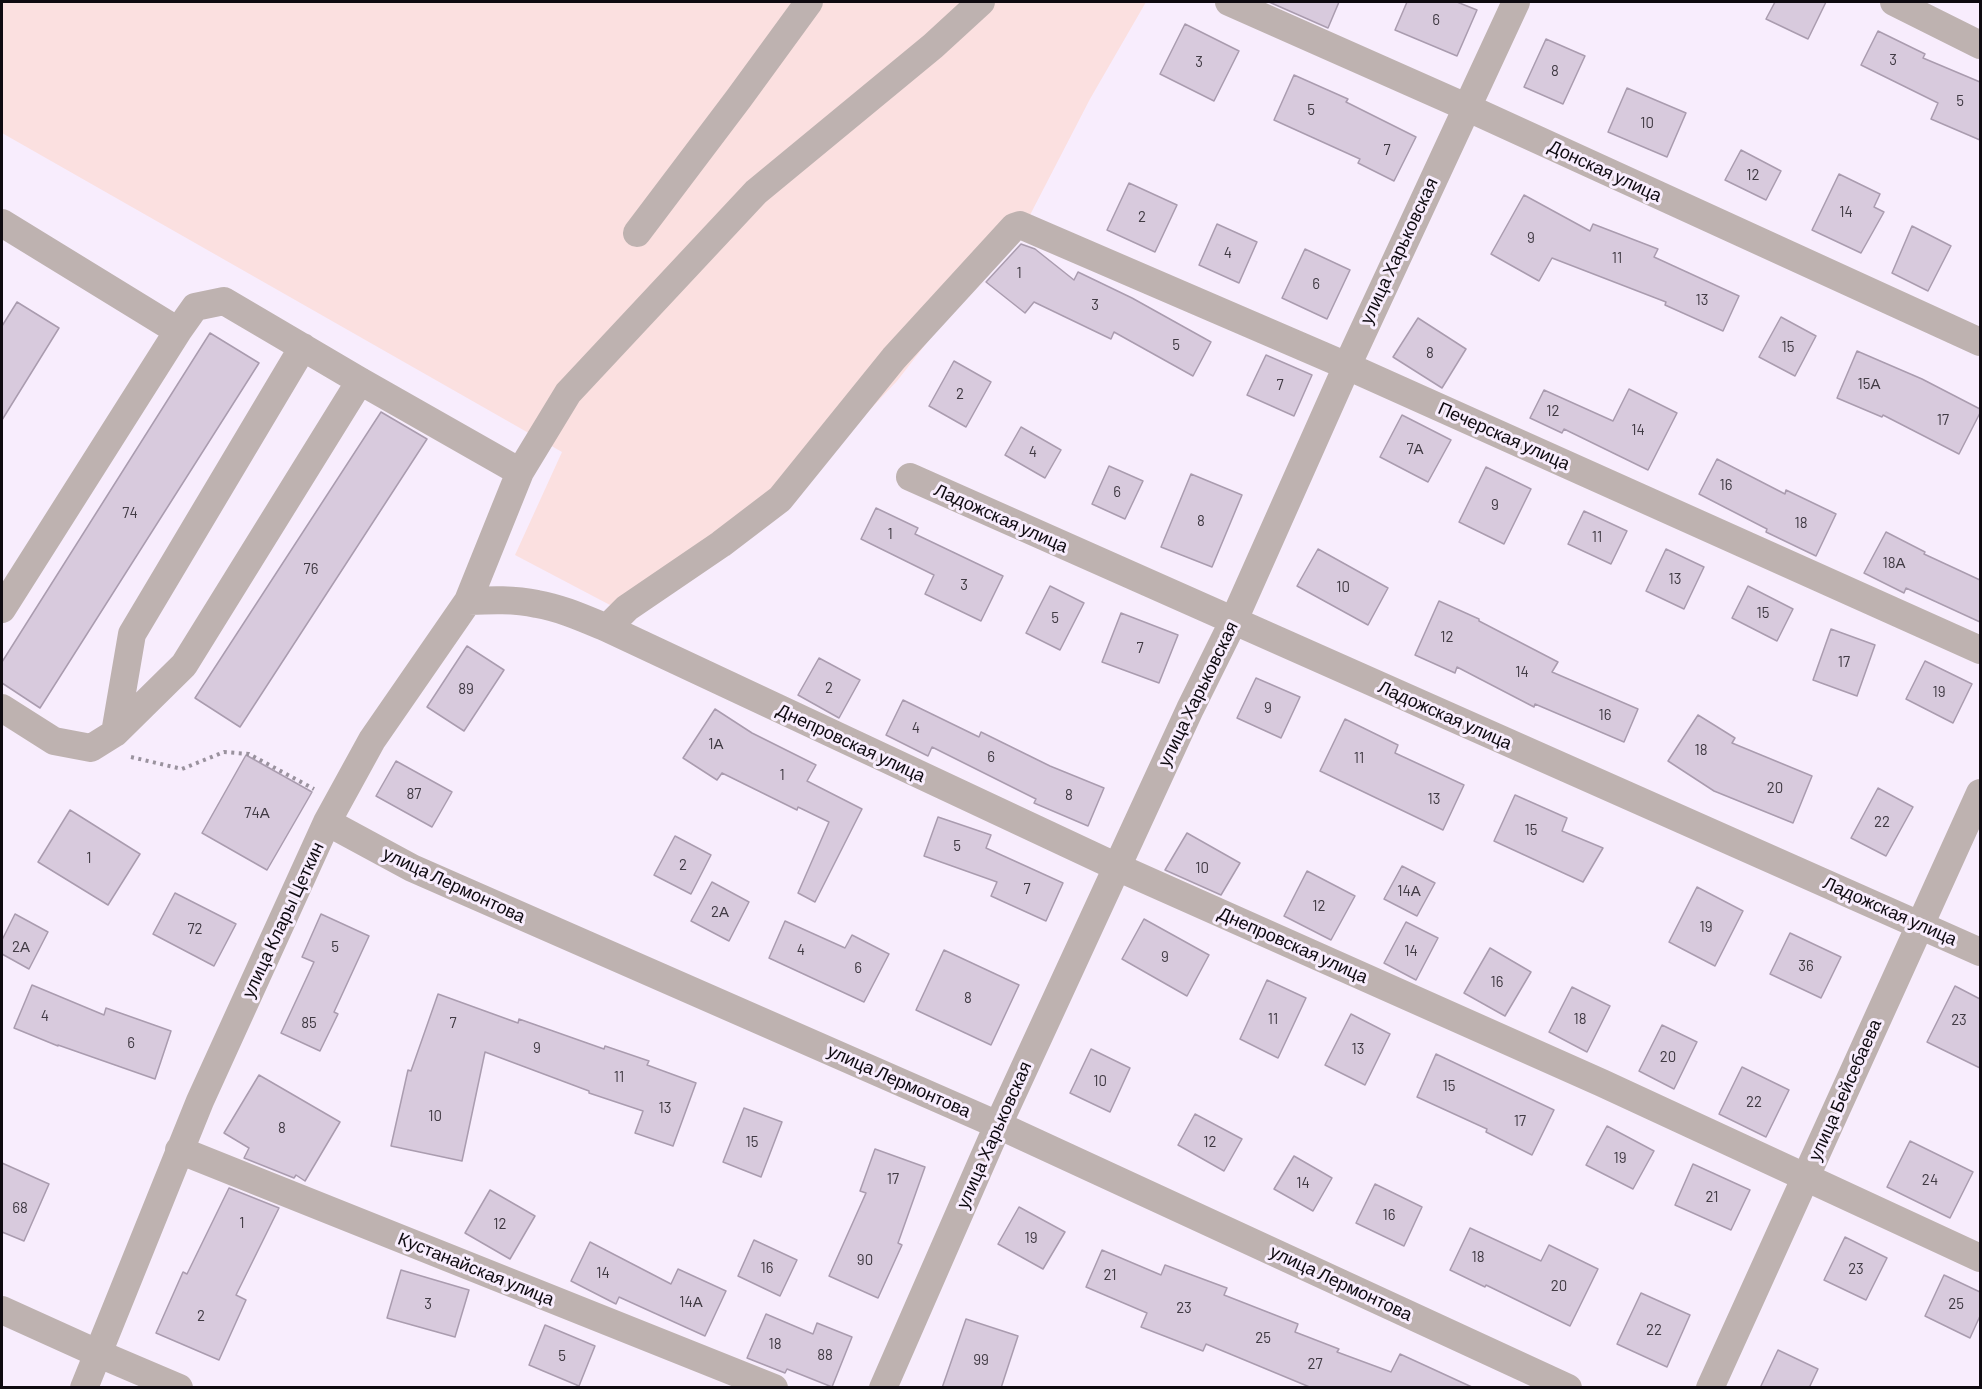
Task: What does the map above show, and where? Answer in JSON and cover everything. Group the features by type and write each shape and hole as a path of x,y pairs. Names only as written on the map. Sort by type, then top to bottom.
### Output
{"street":[{"path":"637,233 809,2"},
{"name":"улица Клары Цеткин","path":"84,1388 179,1150 333,813 372,740 468,601 520,472 568,393 756,192 933,46 981,2"},
{"name":"Донская улица","path":"1229,2 1466,107 1980,342"},
{"name":"улица Харьковская","path":"883,1388 998,1125 1190,709 1233,622 1347,366 1516,2"},
{"path":"1894,2 1980,45"},
{"path":"2,223 178,331"},
{"name":"Печерская улица","path":"607,628 627,608 721,544 780,499 902,349 1014,227 1020,225 1347,366 1980,650"},
{"path":"2,609 195,307 224,301 520,472"},
{"path":"116,733 132,634 303,347"},
{"path":"2,708 54,741 91,747 116,733 184,665 360,381"},
{"name":"Ладожская улица","path":"910,477 1980,952"},
{"name":"Днепровская улица","path":"468,601 506,600 539,604 607,628 1117,867 1602,1083 1980,1258"},
{"name":"улица Бейсебаева","path":"1710,1388 1980,793"},
{"name":"улица Лермонтова","path":"333,813 412,868 998,1125 1568,1388"},
{"name":"Кустанайская улица","path":"179,1150 774,1388"},
{"path":"2,1310 179,1388"}],"path":[{"path":"91,747 182,769 224,752 249,754 333,813"}],"shaded area":[{"path":"2,2 1146,2 1090,99 1030,215 1013,232 897,381 779,506 703,565 610,605 515,555 562,452 2,133"}],"building":[{"path":"1269,2 1339,2 1328,28"},
{"path":"1407,2 1457,2 1477,10 1457,56 1395,30"},
{"path":"1775,2 1826,2 1808,39 1766,19"},
{"path":"1185,24 1239,51 1214,101 1160,74"},
{"path":"1878,31 1925,54 1923,58 1980,82 1980,140 1931,119 1938,103 1861,65"},
{"path":"1546,39 1585,56 1563,104 1524,87"},
{"path":"1294,75 1348,99 1346,102 1416,137 1394,181 1358,163 1360,159 1274,120"},
{"path":"1627,88 1686,113 1667,157 1608,132"},
{"path":"1741,150 1781,171 1766,200 1725,180"},
{"path":"1839,174 1880,194 1874,207 1884,212 1861,253 1812,230"},
{"path":"1129,183 1177,205 1155,252 1107,230"},
{"path":"1524,195 1590,231 1593,224 1658,249 1654,257 1739,296 1723,331 1665,305 1666,302 1552,258 1539,281 1491,254"},
{"path":"1217,224 1257,242 1239,283 1199,265"},
{"path":"1912,226 1951,246 1928,291 1892,273"},
{"path":"1021,244 1035,249 1074,280 1078,272 1132,298 1211,342 1193,376 1114,332 1111,339 1034,302 1025,313 986,282"},
{"path":"1305,249 1350,270 1327,319 1282,298"},
{"path":"17,302 59,328 2,420 2,326"},
{"path":"1781,317 1816,336 1795,376 1759,357"},
{"path":"1418,318 1466,349 1442,388 1393,357"},
{"path":"210,333 259,363 40,708 2,683 2,662"},
{"path":"1857,351 1922,379 1980,409 1959,454 1883,415 1882,417 1837,398"},
{"path":"1266,355 1312,375 1294,416 1247,395"},
{"path":"954,361 991,382 966,427 929,406"},
{"path":"1629,389 1677,413 1648,470 1564,429 1562,433 1530,418 1544,390 1613,421"},
{"path":"381,412 427,439 240,727 195,698"},
{"path":"1402,415 1451,440 1428,482 1380,457"},
{"path":"1021,427 1061,450 1045,478 1005,455"},
{"path":"1717,459 1785,494 1786,490 1836,514 1816,556 1766,532 1767,529 1699,494"},
{"path":"1109,466 1143,481 1125,519 1092,504"},
{"path":"1486,467 1531,489 1504,544 1459,522"},
{"path":"1191,474 1242,495 1212,567 1161,547"},
{"path":"876,508 918,528 915,534 1003,576 981,621 925,594 934,575 861,539"},
{"path":"1584,511 1627,531 1611,564 1568,544"},
{"path":"1886,532 1925,552 1924,554 1980,580 1980,622 1906,588 1904,593 1864,573"},
{"path":"1318,549 1388,588 1368,625 1297,586"},
{"path":"1666,549 1704,567 1684,609 1646,591"},
{"path":"1050,586 1084,603 1060,650 1026,633"},
{"path":"1748,586 1793,609 1777,641 1732,618"},
{"path":"1439,601 1479,619 1558,662 1552,672 1638,709 1624,742 1535,704 1534,707 1457,667 1455,673 1415,655"},
{"path":"1121,613 1178,635 1159,683 1102,662"},
{"path":"1831,629 1875,645 1857,696 1813,680"},
{"path":"467,646 504,670 464,731 427,707"},
{"path":"819,658 860,680 839,718 798,695"},
{"path":"1925,661 1972,684 1953,723 1906,699"},
{"path":"1256,678 1300,697 1281,738 1237,718"},
{"path":"903,700 979,737 981,732 1050,766 1104,788 1088,826 1034,803 1036,799 932,747 928,756 886,735"},
{"path":"715,709 752,733 816,765 807,781 862,809 815,902 798,893 829,822 798,807 797,810 722,773 717,780 683,758"},
{"path":"1698,715 1735,738 1732,743 1812,776 1793,823 1714,791 1668,761"},
{"path":"1345,719 1398,745 1395,753 1464,785 1443,830 1320,771"},
{"path":"246,755 312,792 267,870 202,833"},
{"path":"396,761 452,792 432,827 376,796"},
{"path":"1878,788 1913,807 1886,856 1851,838"},
{"path":"1515,795 1567,818 1562,831 1603,848 1583,882 1494,841"},
{"path":"70,810 140,854 108,905 38,862"},
{"path":"938,817 991,835 986,848 1063,883 1046,921 991,896 997,882 924,856"},
{"path":"1187,833 1240,863 1221,895 1165,870"},
{"path":"675,836 711,855 691,894 654,875"},
{"path":"1402,866 1435,883 1417,916 1384,899"},
{"path":"1307,871 1355,896 1331,940 1284,916"},
{"path":"712,882 749,902 729,941 691,921"},
{"path":"1697,887 1743,911 1715,966 1669,942"},
{"path":"175,893 236,924 214,966 153,934"},
{"path":"15,914 48,932 29,969 2,954 2,940"},
{"path":"321,914 369,936 334,1012 338,1014 320,1051 281,1033 314,962 302,957"},
{"path":"1144,919 1209,955 1187,996 1122,959"},
{"path":"785,921 845,948 852,935 889,954 864,1002 769,958"},
{"path":"1406,922 1438,938 1416,980 1384,963"},
{"path":"1790,933 1841,957 1821,998 1770,974"},
{"path":"1490,948 1531,972 1505,1016 1464,993"},
{"path":"944,950 1019,985 991,1045 916,1010"},
{"path":"1267,980 1306,998 1278,1058 1240,1039"},
{"path":"32,985 104,1015 106,1008 171,1031 155,1079 58,1046 14,1028"},
{"path":"1955,986 1980,999 1980,1068 1927,1042"},
{"path":"1572,987 1610,1006 1587,1052 1549,1032"},
{"path":"438,994 518,1023 519,1019 604,1049 605,1046 649,1061 647,1065 696,1083 673,1146 635,1133 643,1111 589,1093 589,1091 485,1052 462,1161 391,1146 408,1070 411,1071"},
{"path":"1351,1014 1390,1034 1365,1085 1325,1065"},
{"path":"1662,1025 1697,1042 1674,1089 1639,1071"},
{"path":"1091,1049 1130,1068 1110,1112 1070,1093"},
{"path":"1436,1054 1554,1110 1532,1155 1486,1132 1487,1129 1417,1097"},
{"path":"1742,1067 1789,1090 1766,1137 1719,1114"},
{"path":"259,1075 340,1122 305,1181 296,1175 294,1178 244,1158 249,1148 224,1133"},
{"path":"744,1108 782,1122 761,1177 723,1162"},
{"path":"1195,1114 1242,1139 1224,1171 1178,1145"},
{"path":"1607,1126 1654,1151 1633,1189 1586,1165"},
{"path":"1910,1141 1973,1172 1950,1218 1887,1187"},
{"path":"875,1149 925,1167 898,1243 902,1245 878,1298 829,1276 866,1193 860,1191"},
{"path":"1294,1156 1332,1178 1313,1211 1274,1189"},
{"path":"2,1163 49,1184 24,1241 2,1232"},
{"path":"1693,1164 1750,1190 1731,1230 1675,1205"},
{"path":"1375,1184 1422,1207 1404,1246 1356,1223"},
{"path":"229,1188 279,1208 236,1295 246,1300 219,1360 156,1333 183,1272 187,1274"},
{"path":"490,1190 535,1216 510,1259 465,1233"},
{"path":"1019,1207 1065,1232 1043,1269 998,1244"},
{"path":"1470,1228 1541,1261 1549,1245 1598,1269 1570,1326 1450,1270"},
{"path":"1845,1237 1887,1258 1866,1300 1824,1280"},
{"path":"754,1240 797,1260 780,1296 738,1276"},
{"path":"590,1242 671,1284 678,1269 726,1291 705,1336 619,1297 616,1304 571,1281"},
{"path":"1102,1250 1161,1275 1165,1265 1227,1288 1224,1295 1298,1324 1295,1332 1339,1349 1337,1352 1391,1372 1400,1354 1474,1388 1312,1388 1206,1344 1203,1351 1141,1327 1147,1313 1086,1287"},
{"path":"401,1270 469,1290 455,1337 387,1318"},
{"path":"1944,1275 1980,1292 1980,1316 1970,1338 1925,1316"},
{"path":"1641,1293 1690,1315 1667,1367 1617,1344"},
{"path":"766,1314 813,1334 817,1323 852,1337 832,1387 787,1369 785,1373 747,1358"},
{"path":"966,1319 1018,1336 1001,1388 942,1388"},
{"path":"545,1325 595,1346 579,1386 529,1365"},
{"path":"1778,1350 1818,1369 1809,1388 1760,1388"}]}
